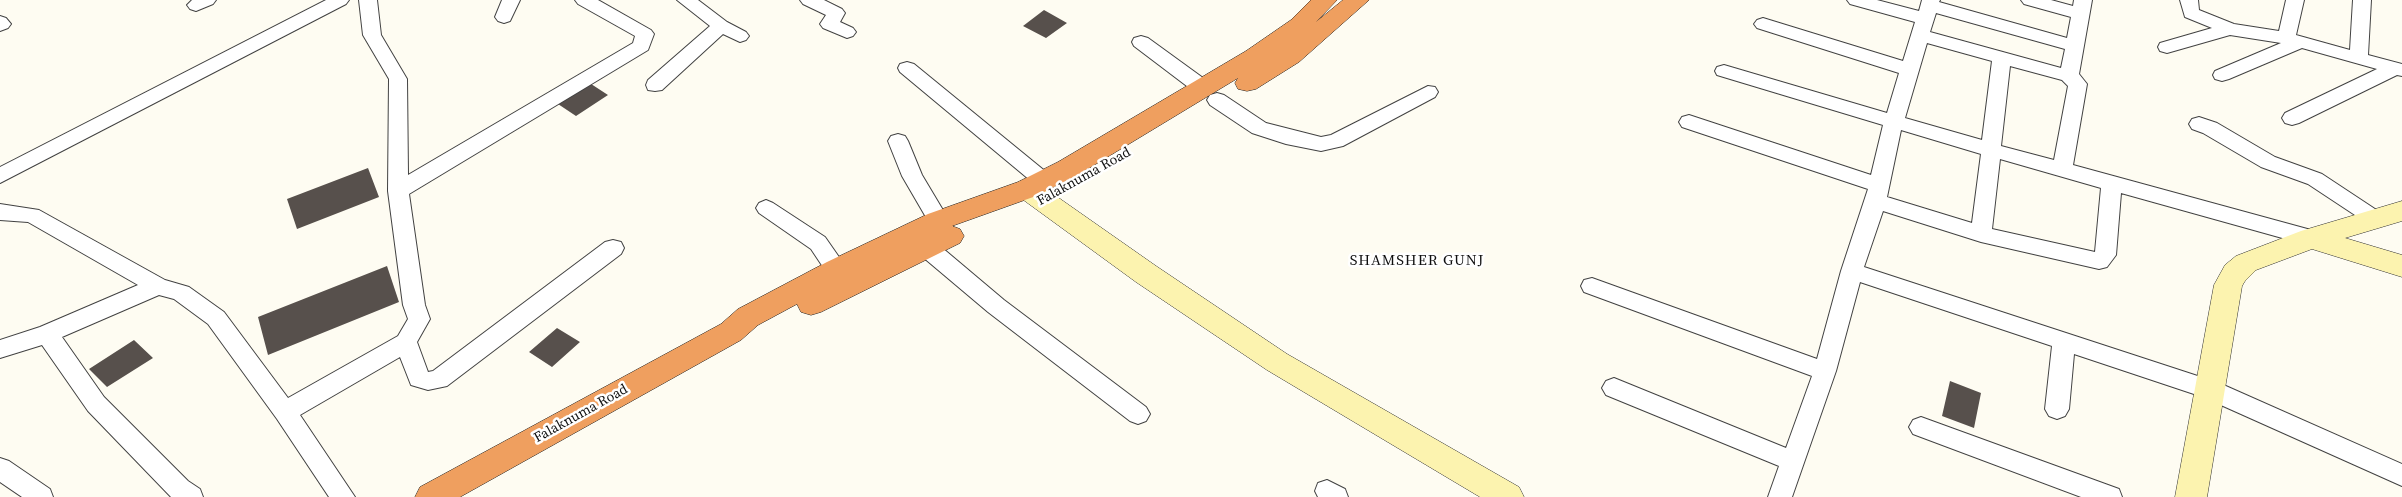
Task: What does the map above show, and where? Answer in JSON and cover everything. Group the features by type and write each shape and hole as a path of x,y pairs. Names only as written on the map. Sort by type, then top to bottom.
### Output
{"highway":[{"name":"Falaknuma Road","path":"732,332 763,327 937,235 1038,190 1081,182 1210,94 1299,24 1325,0"},
{"name":"Falaknuma Road","path":"1210,94 1290,56 1349,2"},
{"name":"Falaknuma Road","path":"431,497 732,332 748,317 836,270 937,235"}],"street":[{"path":"0,176 340,0"},
{"path":"285,412 406,342 419,319 414,305 398,191 398,79 372,35 368,0"},
{"path":"504,17 511,0"},
{"path":"398,191 641,46 645,34 584,0"},
{"path":"686,0 721,26 740,36"},
{"path":"809,0 836,13 829,24 847,32"},
{"path":"1856,0 2074,46"},
{"path":"2030,0 2082,7 2069,76"},
{"path":"2189,0 2190,13 2230,29 2293,40 2399,69"},
{"path":"2293,40 2295,0"},
{"path":"2359,58 2362,0"},
{"path":"1926,15 2002,57 2069,76 2078,84 2062,169"},
{"path":"1780,497 1825,371 1852,271 1878,193 1894,122 1926,15"},
{"path":"1763,24 1910,70"},
{"path":"655,85 721,26"},
{"path":"2167,47 2230,29"},
{"path":"2222,75 2293,40"},
{"path":"1141,42 1259,128 1286,137 1321,144 1336,141 1428,92"},
{"path":"1981,234 2002,57"},
{"path":"907,68 1038,190 1146,274 1277,362 1508,497"},
{"path":"2292,118 2399,69"},
{"path":"1724,72 1991,150 2311,238 2402,266"},
{"path":"1689,122 1981,234 2087,260 2100,261 2105,255 2112,184"},
{"path":"2200,124 2268,162 2315,179 2374,218"},
{"path":"898,141 937,235 996,306 1138,414"},
{"path":"766,208 818,243 836,270"},
{"path":"2191,497 2228,285 2235,273 2246,263 2311,238 2402,211"},
{"path":"0,212 32,215 158,286 180,293 216,318 285,412 343,497"},
{"path":"406,342 419,378 428,381 439,379 613,248"},
{"path":"1852,271 2211,390 2402,475"},
{"path":"0,349 47,334 158,286"},
{"path":"1592,286 1825,371"},
{"path":"47,334 96,404 179,489 191,497"},
{"path":"2057,409 2064,340"},
{"path":"1614,388 1792,461"},
{"path":"1921,427 2110,497"},
{"path":"0,468 41,497"}],"building":[{"path":"1044,10 1067,23 1046,38 1023,26"},
{"path":"588,82 608,95 576,116 555,102"},
{"path":"368,168 379,197 297,229 287,199"},
{"path":"387,266 399,302 268,355 258,317"},
{"path":"557,328 580,342 552,367 529,352"},
{"path":"134,340 153,358 107,387 89,369"},
{"path":"1950,381 1981,393 1974,428 1942,416"}],"district":[{"name":"SHAMSHER GUNJ","path":"1417,261"}]}
